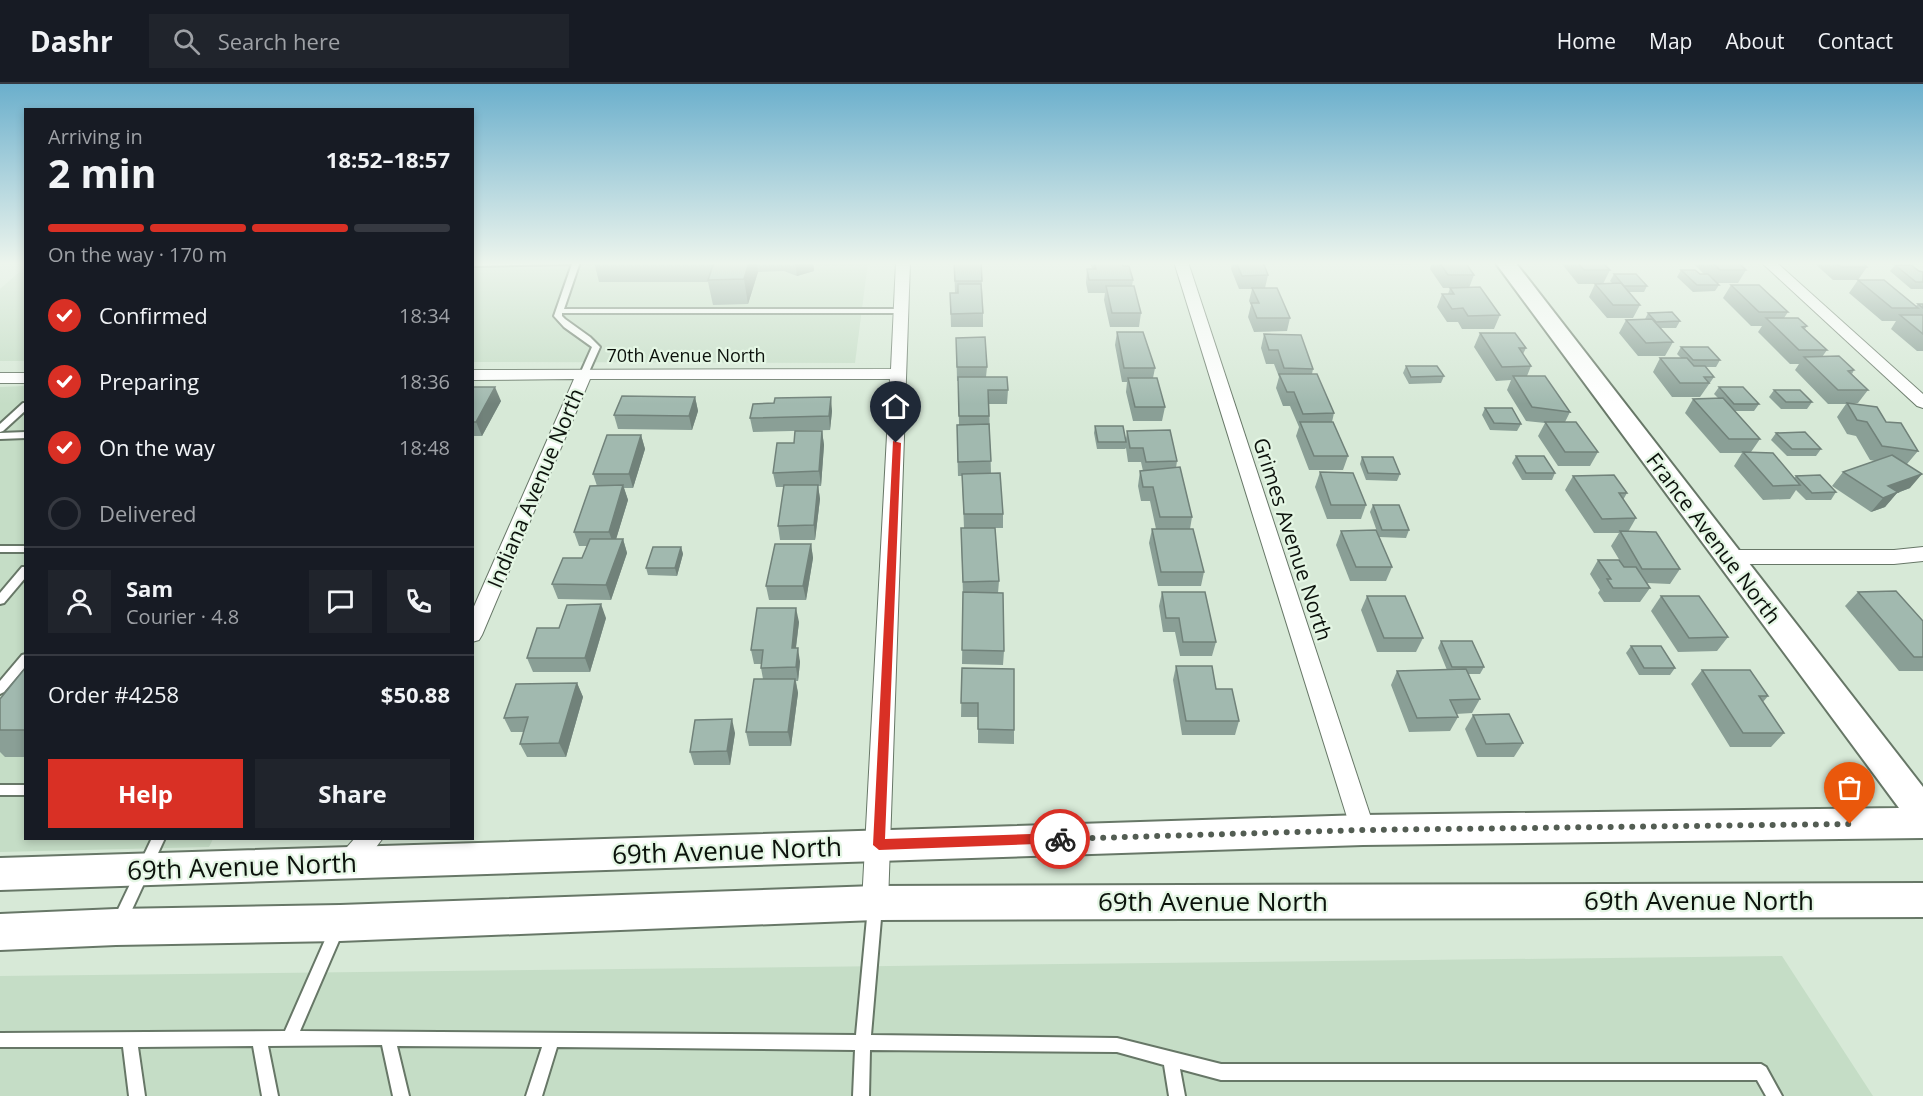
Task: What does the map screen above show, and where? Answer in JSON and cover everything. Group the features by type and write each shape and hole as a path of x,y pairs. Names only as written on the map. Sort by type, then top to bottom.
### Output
{"street":[{"name":"Grimes Avenue North","path":"1195,309 1363,830"},
{"name":"France Avenue North","path":"1541,309 1923,813"},
{"path":"1820,309 1923,404"},
{"path":"875,903 901,311"},
{"name":"Indiana Avenue North","path":"474,630 584,374"},
{"name":"70th Avenue North","path":"474,375 899,374"},
{"path":"0,378 24,378"},
{"path":"1728,557 1894,557 1923,554"},
{"name":"69th Avenue North","path":"0,874 152,854 879,845 1363,830 1923,823"},
{"name":"69th Avenue North","path":"0,933 116,927 340,923 875,903 1923,900"}],"lane":[{"path":"584,374 596,347 591,340 564,324 558,316 559,311 901,311"},
{"path":"0,429 24,407"},
{"path":"0,436 24,435"},
{"path":"0,549 24,549"},
{"path":"1,597 24,572"},
{"path":"0,689 24,660"},
{"path":"0,790 24,790"},
{"path":"116,927 152,854"},
{"path":"861,1096 863,1043 875,903"},
{"path":"289,1039 340,923"},
{"path":"388,1038 401,1096"},
{"path":"0,1040 388,1038 1117,1046 1221,1072 1761,1072 1774,1096"},
{"path":"130,1039 137,1096"},
{"path":"259,1039 270,1096"},
{"path":"534,1096 552,1040"},
{"path":"1171,1059 1177,1096"}],"shaded area":[{"path":"0,309 24,309 24,361 0,361"},
{"path":"474,309 862,309 855,363 474,362"},
{"path":"24,386 24,840 212,840 209,847 0,852 0,387"},
{"path":"1782,956 1873,1096 0,1096 0,976"}],"building":[{"path":"951,309 983,309 983,313 951,314"},
{"path":"1111,309 1140,309 1141,313 1112,313"},
{"path":"1253,309 1286,309 1290,318 1257,318"},
{"path":"1464,309 1496,309 1500,315 1468,316"},
{"path":"1756,309 1785,309 1788,312 1759,312"},
{"path":"1672,312 1680,321 1656,322 1648,313"},
{"path":"1900,315 1923,315 1923,334"},
{"path":"1766,318 1798,318 1807,326 1802,327 1827,350 1799,350"},
{"path":"1652,319 1673,342 1646,343 1626,320"},
{"path":"1117,332 1143,332 1155,368 1124,368"},
{"path":"1480,333 1515,333 1526,348 1519,348 1531,366 1502,367"},
{"path":"1264,334 1301,335 1313,369 1284,368 1278,350 1269,350"},
{"path":"985,337 987,367 957,367 956,338"},
{"path":"1681,347 1708,347 1720,360 1693,360"},
{"path":"1839,356 1854,370 1848,371 1868,390 1838,390 1804,357"},
{"path":"1660,358 1687,358 1694,366 1705,366 1714,377 1704,377 1709,383 1680,383"},
{"path":"1406,366 1437,366 1444,376 1411,377"},
{"path":"1279,374 1317,374 1334,413 1303,414 1294,392 1287,392"},
{"path":"1513,376 1545,376 1570,412 1532,407"},
{"path":"958,377 1007,377 1008,390 988,390 989,416 959,416"},
{"path":"1128,378 1157,378 1165,407 1135,407"},
{"path":"474,387 495,387 474,422"},
{"path":"1719,387 1743,387 1759,404 1734,404"},
{"path":"1774,390 1800,390 1812,402 1786,402"},
{"path":"622,396 695,397 689,416 614,415"},
{"path":"831,397 829,416 750,418 753,404 774,403 775,398"},
{"path":"1723,398 1760,439 1729,439 1693,399"},
{"path":"1847,403 1877,407 1886,422 1901,423 1918,451 1882,446 1867,422 1857,420"},
{"path":"1485,408 1512,408 1521,424 1494,423"},
{"path":"1300,422 1333,422 1348,456 1314,456"},
{"path":"1545,422 1576,422 1598,452 1565,452"},
{"path":"989,424 991,461 958,462 957,425"},
{"path":"1095,426 1123,426 1126,442 1098,442"},
{"path":"1170,430 1177,461 1146,462 1143,448 1130,448 1127,431"},
{"path":"795,431 822,431 819,471 773,473 777,443 794,443"},
{"path":"1805,432 1821,449 1792,449 1776,433"},
{"path":"607,435 641,435 629,474 593,474"},
{"path":"1743,452 1773,453 1800,485 1773,486"},
{"path":"1892,455 1922,474 1888,486 1898,492 1883,498 1843,472"},
{"path":"1516,456 1544,456 1555,473 1526,473"},
{"path":"1362,457 1393,457 1400,474 1368,473"},
{"path":"1180,467 1192,517 1160,517 1153,487 1143,487 1140,471"},
{"path":"1320,472 1353,473 1366,505 1331,505"},
{"path":"1000,473 1003,514 964,514 962,474"},
{"path":"1614,475 1627,493 1619,493 1636,518 1602,519 1573,476"},
{"path":"1820,475 1836,492 1812,493 1796,476"},
{"path":"623,485 609,532 574,532 590,486"},
{"path":"784,485 818,485 814,525 778,526"},
{"path":"1373,505 1399,505 1409,530 1382,530"},
{"path":"961,528 995,528 999,581 963,582"},
{"path":"1152,529 1193,529 1204,572 1161,572"},
{"path":"1376,530 1392,567 1356,567 1341,531"},
{"path":"1620,531 1656,532 1680,569 1642,569"},
{"path":"590,539 623,539 606,585 552,584 563,558 582,558"},
{"path":"775,544 811,544 803,586 766,586"},
{"path":"653,547 681,547 675,568 646,568"},
{"path":"1598,560 1619,560 1624,567 1636,567 1650,588 1613,588 1607,579 1611,579"},
{"path":"1896,591 1923,621 1923,657 1914,657 1858,592"},
{"path":"963,592 1003,593 1004,651 962,650"},
{"path":"1162,592 1205,592 1216,642 1183,642 1179,618 1166,618"},
{"path":"1367,596 1405,596 1423,638 1384,638"},
{"path":"1661,596 1699,596 1728,637 1689,638"},
{"path":"601,604 585,658 527,658 537,628 559,628 567,605"},
{"path":"757,608 796,608 792,648 798,648 796,667 761,668 763,650 751,650"},
{"path":"1441,641 1472,641 1484,667 1452,667"},
{"path":"1631,646 1661,646 1675,668 1644,668"},
{"path":"1176,666 1212,666 1216,689 1232,689 1239,721 1186,721"},
{"path":"962,668 1014,669 1014,730 978,729 978,703 961,703"},
{"path":"24,669 24,730 0,730 0,699"},
{"path":"1466,669 1480,699 1450,700 1458,717 1417,718 1397,671"},
{"path":"1702,670 1750,670 1768,696 1759,696 1784,733 1743,733"},
{"path":"754,679 795,679 788,732 746,732"},
{"path":"577,683 559,743 520,744 528,717 504,718 516,684"},
{"path":"1509,714 1523,743 1486,744 1473,715"},
{"path":"732,719 727,751 690,752 695,720"}],"way so far":[{"path":"1060,839 1363,830 1850,824"}],"route":[{"path":"896,443 879,845 1060,839"}]}
